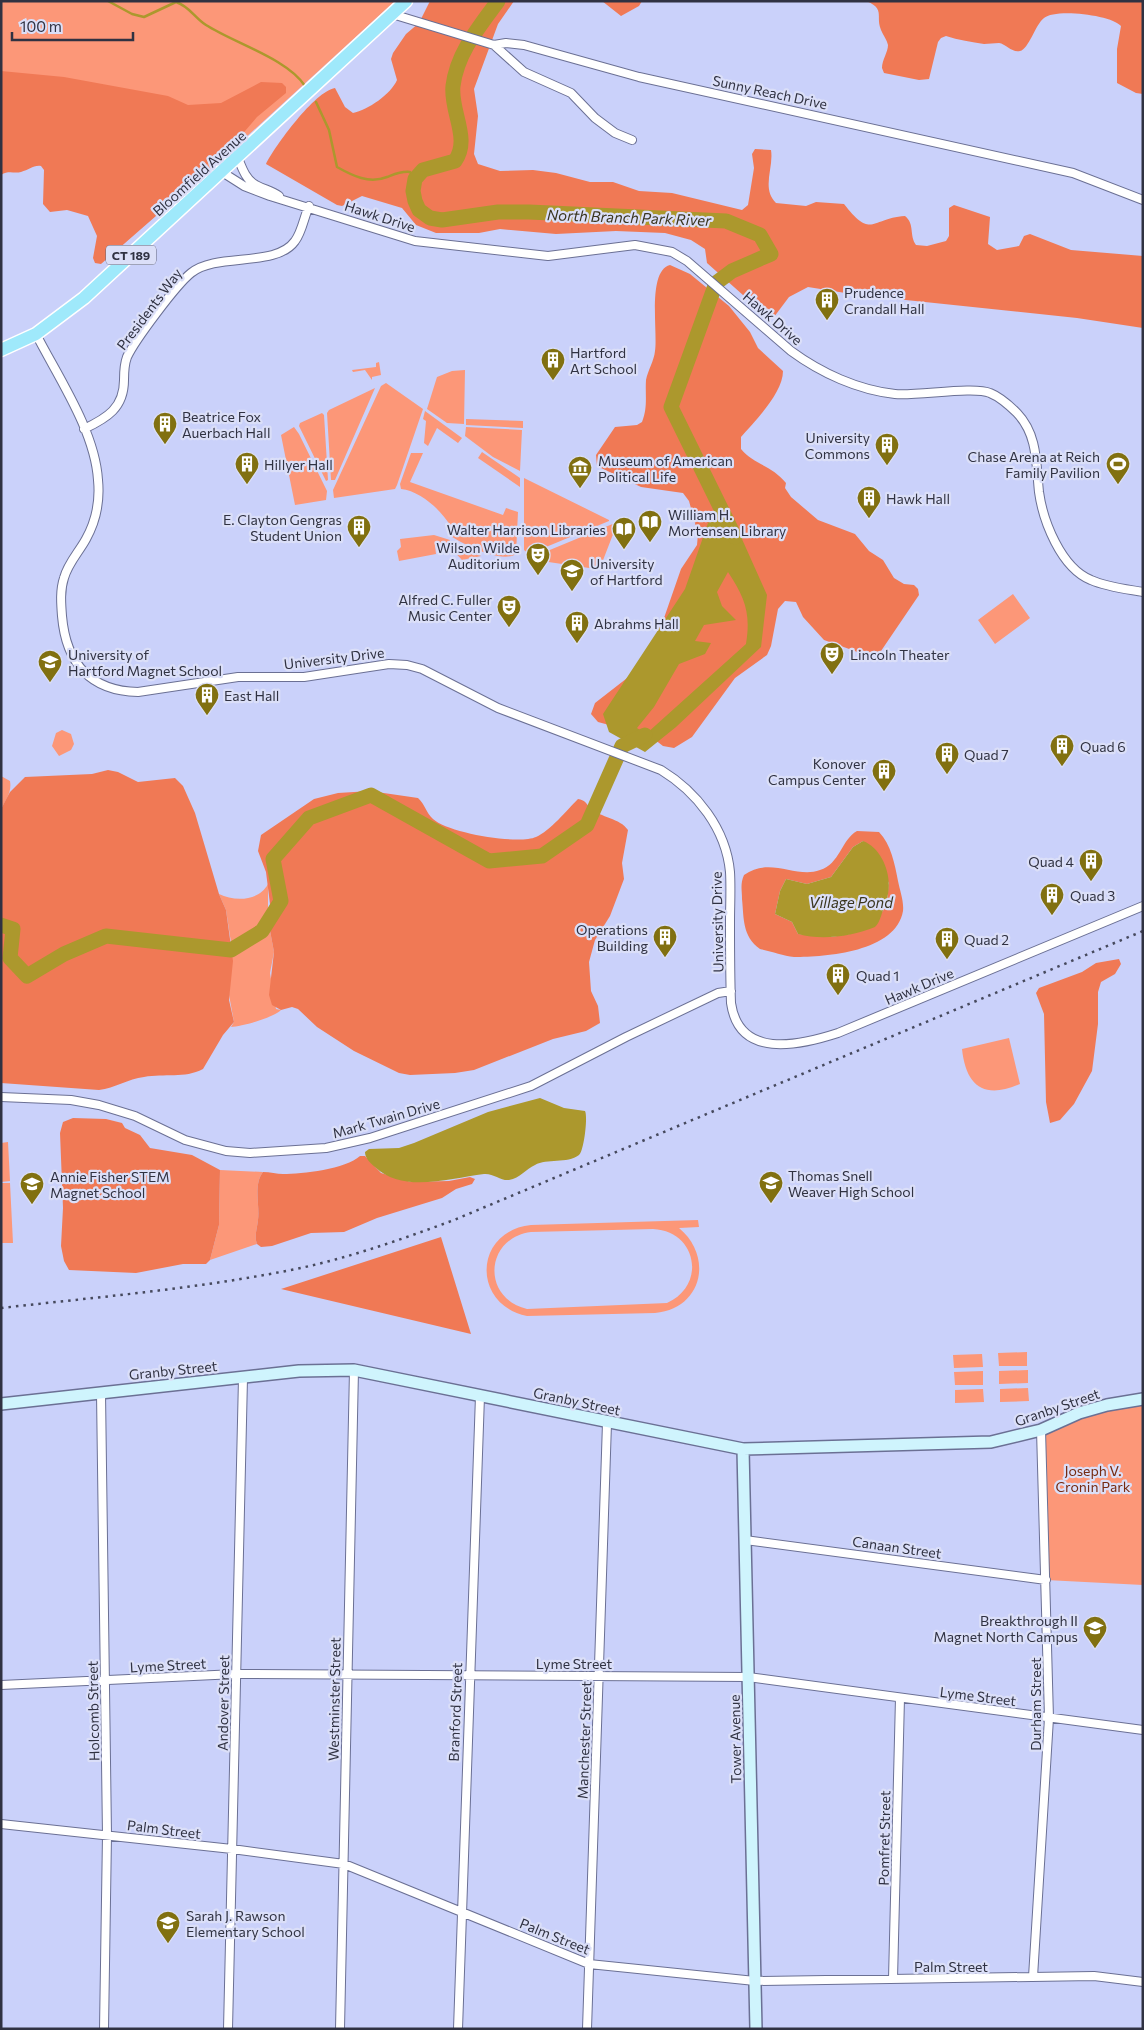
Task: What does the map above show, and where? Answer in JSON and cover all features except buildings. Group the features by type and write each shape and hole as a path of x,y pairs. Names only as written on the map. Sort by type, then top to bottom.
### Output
{"main road":[{"name":"Bloomfield Avenue","path":"1,350 36,334 84,298 238,158 406,1"},
{"name":"Granby Street","path":"1,1404 299,1371 354,1370 607,1423 744,1449 991,1442 1041,1430 1079,1413 1143,1399"},
{"name":"Tower Avenue","path":"744,1449 756,2029"}],"street":[{"name":"Sunny Reach Drive","path":"392,14 494,45 506,43 524,45 639,77 1073,173 1143,200"},
{"path":"494,45 524,72 571,93 595,118 615,133 632,140"},
{"name":"Hawk Drive","path":"238,158 245,175 255,185 272,190 280,198"},
{"name":"Hawk Drive","path":"222,172 244,186 415,241 548,256 635,245 672,252 688,261 791,351 810,364 848,382 893,394 917,395 972,391 988,392 1001,399 1028,428 1037,458 1045,520 1052,538 1070,564 1090,580 1143,592"},
{"name":"Presidents Way","path":"84,429 107,418 118,406 123,395 124,371 127,357 166,302 190,273 209,265 286,250 298,236 309,206"},
{"name":"University Drive","path":"36,334 84,429 97,469 98,504 87,538 65,575 62,587 61,608 65,637 70,651 81,668 96,682 122,692 138,692 238,677 304,677 389,664 407,665 420,668 498,708 661,770 680,783 704,808 717,831 730,874 731,991"},
{"name":"Hawk Drive","path":"731,991 734,1018 748,1036 762,1043 774,1044 809,1041 850,1029 1143,906"},
{"name":"Mark Twain Drive","path":"1,1097 76,1101 99,1105 135,1116 191,1142 226,1151 258,1153 326,1148 370,1138 516,1092 709,998 731,991"},
{"name":"Westminster Street","path":"340,2029 354,1370"},
{"name":"Andover Street","path":"228,2029 243,1378"},
{"name":"Holcomb Street","path":"101,1393 107,1835 104,2029"},
{"name":"Branford Street","path":"458,2029 480,1396"},
{"name":"Manchester Street","path":"588,2029 607,1423"},
{"name":"Durham Street","path":"1033,1977 1049,1718 1041,1430"},
{"name":"Canaan Street","path":"745,1540 1046,1580"},
{"name":"Lyme Street","path":"1,1686 236,1674 748,1677 1143,1730"},
{"name":"Pomfret Street","path":"893,1978 900,1698"},
{"name":"Palm Street","path":"1,1824 232,1849 344,1864 589,1964 755,1981 1094,1976 1143,1982"}],"green space":[{"path":"1,1 395,1 161,215 104,185 59,166 1,162"},
{"path":"379,362 381,375 372,377 372,380 365,370 353,372 352,370 376,367 376,363"},
{"path":"465,370 464,424 447,423 427,409 437,377 452,371"},
{"path":"386,383 423,409 397,485 395,489 334,498 333,490 381,386"},
{"path":"375,388 335,480 331,480 327,413 329,410"},
{"path":"425,411 462,438 458,443 437,428 428,446 424,443 426,421 423,419"},
{"path":"322,413 324,415 328,480 326,481 299,426 300,423"},
{"path":"466,419 523,421 523,428 466,425"},
{"path":"294,427 327,491 326,500 295,505 281,435"},
{"path":"466,427 522,430 520,471 493,457 465,436"},
{"path":"482,452 520,478 520,487 478,458"},
{"path":"411,453 423,453 410,482 503,515 506,508 518,512 516,554 501,557 492,555 472,548 455,539 449,535 450,525 435,507 415,493 401,489 400,484"},
{"path":"524,478 609,521 529,554 524,550"},
{"path":"615,523 617,524 600,568 528,559"},
{"path":"434,535 450,540 448,546 435,546 436,554 399,561 397,551 401,547 400,539"},
{"path":"454,542 481,556 462,560 450,547"},
{"path":"1013,594 1030,618 995,644 978,620"},
{"path":"62,730 71,734 74,744 71,750 59,756 52,746 56,733"},
{"path":"1,776 10,781 10,789 1,809"},
{"path":"268,884 268,920 274,952 270,973 276,1009 281,1010 272,1016 231,1027 234,1022 229,995 232,949 226,910 219,894 239,899 253,897 264,890"},
{"path":"1009,1038 1020,1084 1007,1089 996,1090 987,1090 979,1086 973,1081 968,1072 962,1049"},
{"path":"8,1142 10,1181 1,1182 1,1143"},
{"path":"220,1170 263,1172 258,1183 257,1244 210,1260 219,1225"},
{"path":"1,1183 10,1183 13,1243 1,1243"},
{"path":"698,1220 699,1227 679,1228 690,1240 697,1253 698,1280 684,1302 671,1309 655,1313 527,1316 509,1309 496,1298 489,1284 487,1268 490,1253 498,1240 512,1230 531,1225","holes":["653,1229 668,1232 679,1239 687,1249 692,1260 692,1272 688,1284 680,1295 667,1303 527,1309 512,1303 502,1293 496,1281 494,1269 497,1256 504,1245 516,1237 531,1232"]},
{"path":"1027,1352 1027,1366 999,1366 998,1353"},
{"path":"982,1354 983,1367 954,1368 953,1355"},
{"path":"1028,1370 1028,1383 999,1384 999,1371"},
{"path":"983,1371 983,1385 955,1385 954,1372"},
{"path":"1028,1388 1029,1401 1000,1402 1000,1389"},
{"path":"983,1389 984,1402 955,1403 955,1390"},
{"name":"Joseph V. Cronin Park","path":"1143,1399 1143,1585 1046,1580 1041,1430"}],"shaded area":[{"path":"430,1 514,1 498,24 474,89 478,116 474,154 478,164 500,171 533,170 556,173 590,182 613,182 639,191 672,193 742,210 748,205 754,168 752,154 755,149 771,150 769,191 776,203 806,206 816,202 844,204 853,215 867,224 905,216 910,222 916,245 927,246 946,241 949,236 949,208 954,205 990,217 988,244 997,250 1019,246 1024,236 1030,234 1071,250 1143,256 1143,328 1077,318 858,295 808,287 789,297 774,317 770,319 707,263 705,249 691,240 665,233 616,231 556,234 500,229 479,233 436,233 416,225 402,208 362,196 342,206 337,205 266,164 296,120 327,91 335,88 345,107 353,113 372,105 390,91 397,80 391,59 393,53 406,34 419,23"},
{"path":"602,1 642,1 639,6 621,16"},
{"path":"866,1 1143,1 1143,94 1136,93 1117,83 1117,49 1121,26 1116,22 1096,16 1071,13 1059,13 1044,18 1026,46 1020,51 1014,51 999,43 984,44 946,36 938,42 929,79 919,80 884,73 882,65 887,50 887,41 879,25 878,10"},
{"path":"1,71 64,77 168,96 188,105 221,103 261,82 282,83 286,87 286,93 257,117 239,138 217,154 172,202 101,264 95,263 93,258 97,236 88,216 67,210 50,212 43,204 44,170 41,166 1,175"},
{"path":"670,265 690,274 729,306 750,332 758,348 783,371 782,379 773,397 741,437 741,449 751,458 781,477 786,483 785,488 791,497 818,520 855,534 869,551 883,560 894,578 904,584 914,585 918,589 919,595 881,651 877,654 866,655 824,640 803,617 796,602 785,601 778,609 771,646 767,655 735,678 692,737 674,748 663,746 650,736 598,722 591,714 595,703 631,675 648,652 664,618 681,569 697,545 698,534 689,501 683,493 641,487 597,466 596,455 615,427 637,425 642,422 644,417 646,380 656,342 655,303 658,278 663,270"},
{"path":"108,770 118,772 138,782 175,778 183,786 195,813 219,894 226,910 233,961 229,1000 234,1022 223,1035 203,1069 189,1074 138,1078 99,1090 1,1083 1,809 10,792 25,777 92,774"},
{"path":"370,791 418,798 431,817 441,824 467,833 499,839 514,840 536,837 553,825 578,799 584,801 599,814 625,826 628,830 622,863 624,879 610,916 595,940 589,962 591,991 598,1006 600,1023 586,1031 553,1039 474,1070 455,1073 410,1075 399,1073 354,1051 317,1027 298,1009 292,1007 281,1010 272,1005 269,995 274,952 268,920 270,904 266,872 258,851 261,835 314,799 338,793"},
{"path":"857,831 879,832 887,842 894,862 903,904 903,911 898,925 888,935 874,944 824,956 786,956 760,949 754,944 747,932 743,913 741,887 744,875 763,867 802,872 820,870 832,863","holes":["863,841 889,883 887,901 883,911 850,934 831,937 798,934 792,922 775,914 780,891 786,879 807,884 831,877 853,847"]},
{"path":"1119,959 1121,964 1115,974 1101,982 1098,992 1098,1024 1092,1071 1074,1104 1060,1120 1050,1123 1046,1102 1044,1014 1036,993 1039,988 1082,972 1096,963"},
{"path":"73,1118 106,1119 122,1123 125,1128 140,1135 150,1148 192,1155 220,1170 219,1225 210,1260 206,1264 183,1264 136,1273 69,1270 64,1261 61,1246 63,1208 60,1133 63,1122"},
{"path":"360,1156 365,1156 381,1173 411,1182 449,1181 470,1177 475,1179 472,1184 456,1189 442,1198 377,1218 344,1232 311,1233 272,1246 261,1247 257,1244 258,1183 263,1172 291,1174 312,1172 345,1164"},
{"path":"441,1237 471,1334 281,1289"}],"water":[{"path":"714,519 733,519 767,595 761,647 676,727 645,752 609,732 603,714 685,589 708,523","holes":["728,572 734,581 747,614 746,644 646,734 637,728 654,707 679,664 705,654 711,643 695,641 704,625 736,620 722,606 717,592"]},
{"name":"Village Pond","path":"863,841 870,845 880,856 887,871 889,887 887,899 875,927 857,933 837,936 808,936 798,934 792,922 775,914 780,891 786,879 807,884 831,877 853,847"},
{"path":"540,1098 564,1108 585,1111 585,1133 579,1155 574,1158 540,1163 509,1180 484,1174 427,1182 399,1180 386,1175 371,1164 366,1156 365,1152 369,1149 399,1148 488,1112"}],"waterway":[{"path":"108,1 132,14 144,17 176,2 181,4 206,25 274,60 297,76 305,86"},
{"name":"North Branch Park River","path":"498,1 464,51 455,74 453,95 461,134 459,152 455,161 423,170 415,179 413,191 415,201 419,210 430,218 442,220 498,212 529,212 726,221 760,235 771,254 732,271 716,283 671,407 735,537"},
{"path":"316,102 329,130 337,167 355,176 367,179 380,179 407,172 410,172 415,179"},
{"name":"North Branch Park River","path":"1,925 13,929 10,958 27,976 64,954 106,936 231,950 262,931 281,901 273,859 309,818 371,795 489,861 542,856 587,825 622,746 645,735"}],"railway":[{"path":"1,1308 146,1292 255,1277 353,1255 393,1242 454,1220 1143,931"}],"place":[{"name":"Prudence Crandall Hall","path":"827,321"},
{"name":"Hartford Art School","path":"553,381"},
{"name":"Beatrice Fox Auerbach Hall","path":"165,445"},
{"name":"University Commons","path":"887,466"},
{"name":"Hillyer Hall","path":"247,485"},
{"name":"Chase Arena at Reich Family Pavilion","path":"1118,485"},
{"name":"Museum of American Political Life","path":"580,489"},
{"name":"Hawk Hall","path":"869,519"},
{"name":"William H. Mortensen Library","path":"650,543"},
{"name":"E. Clayton Gengras Student Union","path":"359,548"},
{"name":"Walter Harrison Libraries","path":"624,550"},
{"name":"Wilson Wilde Auditorium","path":"538,576"},
{"name":"University of Hartford","path":"572,592"},
{"name":"Alfred C. Fuller Music Center","path":"509,628"},
{"name":"Abrahms Hall","path":"577,644"},
{"name":"Lincoln Theater","path":"832,675"},
{"name":"University of Hartford Magnet School","path":"50,683"},
{"name":"East Hall","path":"207,716"},
{"name":"Quad 6","path":"1062,767"},
{"name":"Quad 7","path":"947,775"},
{"name":"Konover Campus Center","path":"884,792"},
{"name":"Quad 4","path":"1091,882"},
{"name":"Quad 3","path":"1052,916"},
{"name":"Operations Building","path":"665,958"},
{"name":"Quad 2","path":"947,960"},
{"name":"Quad 1","path":"838,996"},
{"name":"Thomas Snell Weaver High School","path":"771,1204"},
{"name":"Annie Fisher STEM Magnet School","path":"32,1205"},
{"name":"Breakthrough II Magnet North Campus","path":"1095,1649"},
{"name":"Sarah J. Rawson Elementary School","path":"168,1944"}]}
